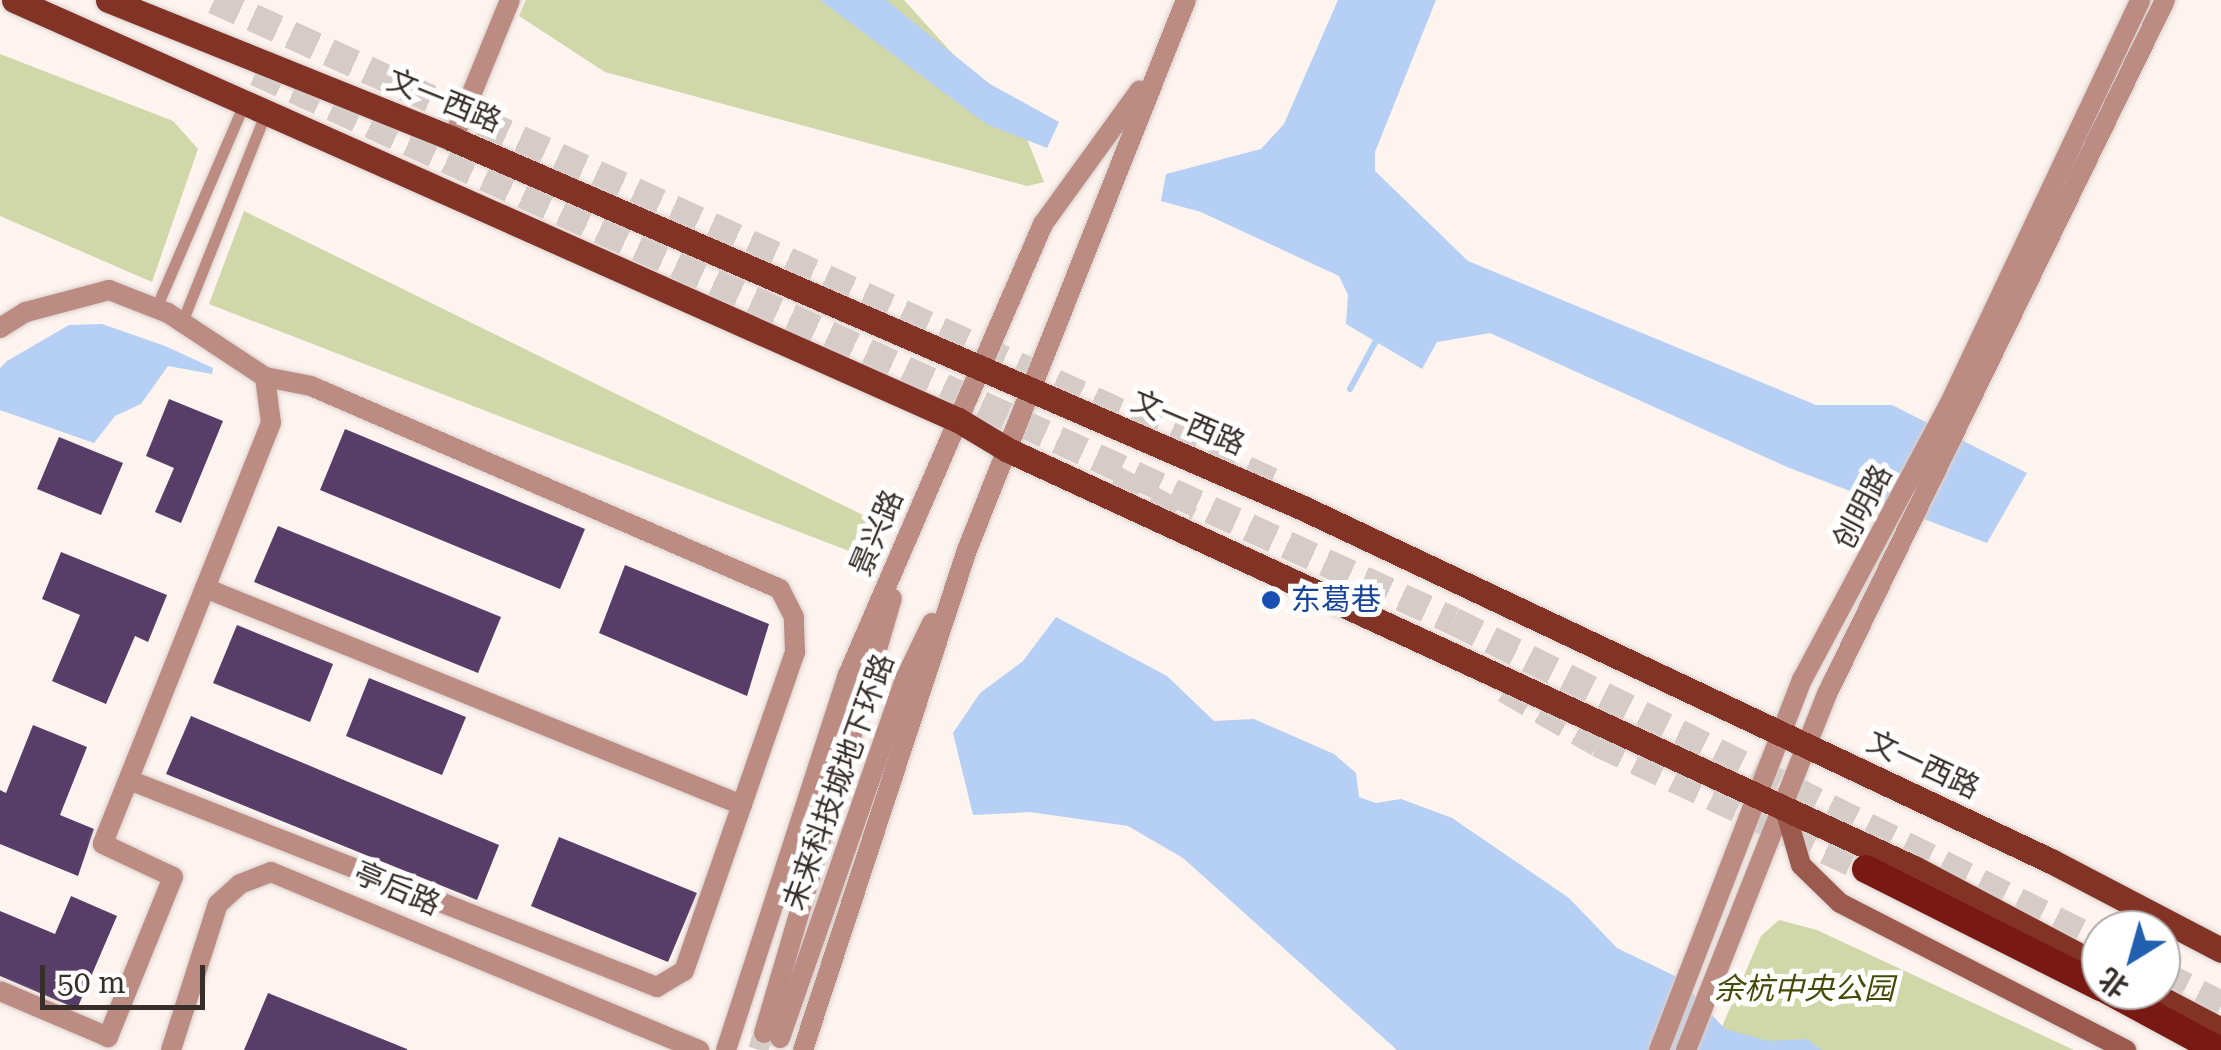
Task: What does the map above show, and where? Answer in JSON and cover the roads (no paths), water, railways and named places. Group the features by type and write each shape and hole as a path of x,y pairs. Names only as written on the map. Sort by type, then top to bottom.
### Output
{"highway":[{"path":"1866,869 2081,976"},
{"path":"2144,1010 2218,1050"}],"main road":[{"path":"14,0 958,420 1008,450 1772,801 2081,956"},
{"name":"文一西路","path":"108,0 452,139 1300,507 1807,746 2221,950"},
{"path":"1772,801 1801,865 1840,904 2126,1050"},
{"path":"2181,1009 2221,1030"}],"street":[{"path":"452,139 510,0"},
{"name":"景兴路","path":"803,1050 967,550 1153,72 1186,0"},
{"name":"创明路","path":"1659,1050 1720,903 1772,801 1807,746 1904,541 1955,411 2140,0"},
{"name":"创明路","path":"1686,1050 1744,910 1772,801 1782,734 1802,680 1955,411 2165,0"},
{"name":"景兴路","path":"726,1050 847,677 1043,224 1153,72"},
{"path":"0,328 26,312 109,290 182,322 265,377 311,386 780,589 794,616 795,652 684,971 657,987 129,780"},
{"path":"0,991 108,1037 172,877 103,844 272,423 265,377"},
{"name":"未来科技城地下环路","path":"910,534 772,1036 906,678 967,550"},
{"path":"205,588 742,804"},
{"name":"亭后路","path":"170,1050 218,904 240,884 271,872 698,1050"}],"lane":[{"path":"156,308 256,105"},
{"path":"182,322 256,105"}],"water":[{"path":"820,0 886,0 990,84 1059,122 1047,148 986,124"},
{"path":"1338,0 1436,0 1375,152 1375,171 1468,261 1816,405 1892,405 2027,473 1987,543 1787,467 1490,333 1437,342 1422,369 1346,324 1348,295 1339,276 1201,212 1161,201 1166,174 1261,149 1284,124"},
{"path":"102,324 165,346 213,368 212,374 168,366 141,404 115,416 94,443 0,410 0,368 7,361 69,325"},
{"path":"1056,617 1167,676 1214,721 1254,719 1334,754 1356,773 1359,797 1376,803 1401,799 1452,818 1569,898 1617,948 1677,977 1725,1029 1769,1041 1807,1039 1822,1050 1397,1050 1183,858 1128,826 1030,812 973,815 953,733 980,693 1023,661"}],"waterway":[{"path":"1350,389 1378,337"}],"tunnel":[{"path":"214,0 1277,484"},
{"path":"256,72 1453,621 2081,933"},
{"path":"1114,479 1190,521"},
{"path":"1505,689 1598,743 1866,869"},
{"path":"2181,984 2221,1005"},
{"path":"758,1050 764,1033"}],"place":[{"name":"东葛巷","path":"1271,600"}],"park label":[{"name":"余杭中央公园","path":"1804,989"}]}
